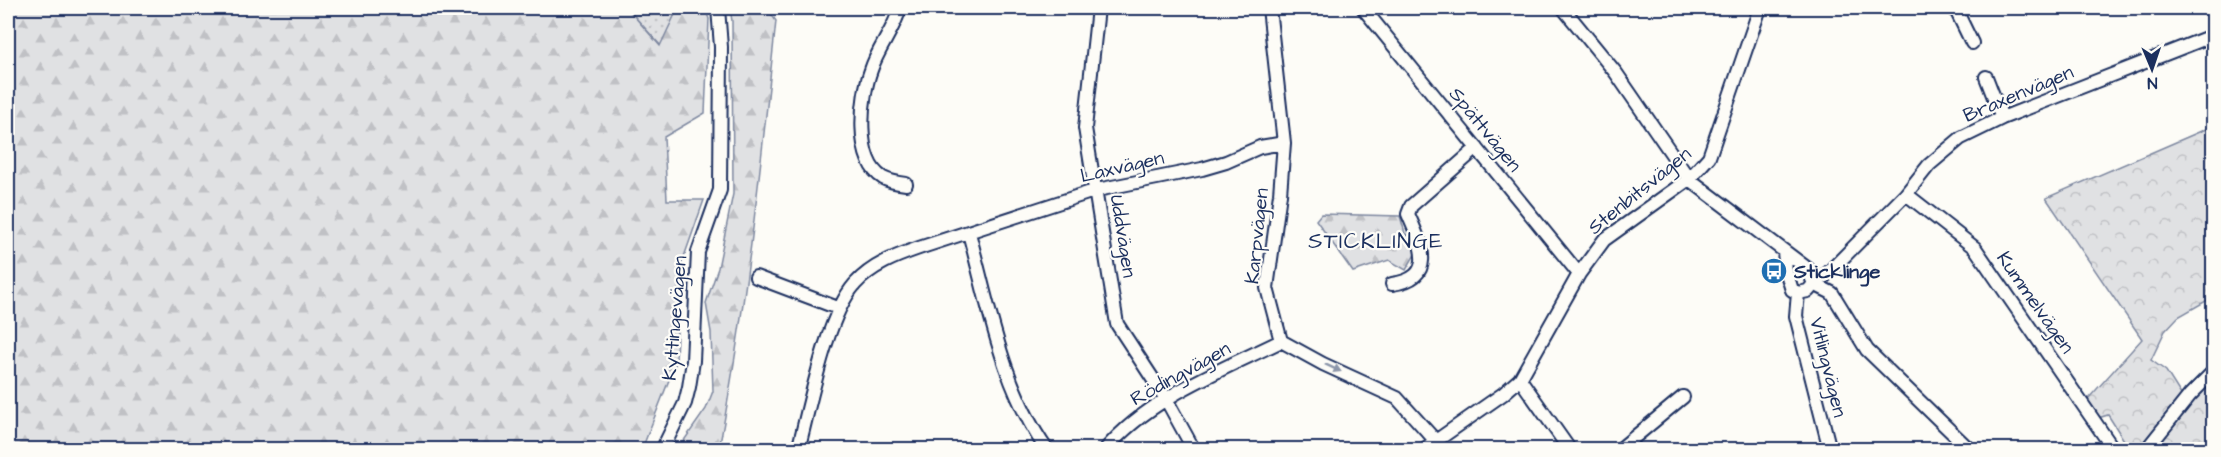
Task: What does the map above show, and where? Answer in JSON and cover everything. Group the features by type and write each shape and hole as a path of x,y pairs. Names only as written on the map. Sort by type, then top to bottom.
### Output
{"street":[{"name":"Kyttingevägen","path":"662,450 689,387 693,361 698,252 720,190 721,47 718,8"},
{"path":"900,8 866,85 862,131 865,147 877,173 890,182 906,184"},
{"name":"Uddvägen","path":"1098,8 1085,128 1118,324 1166,399 1194,450"},
{"name":"Karpvägen","path":"1269,8 1284,143 1280,194 1267,288 1281,341"},
{"name":"Spättvägen","path":"1363,8 1579,274"},
{"path":"1563,8 1616,73 1689,179 1808,269 1814,281 1832,293 1867,350 1970,450"},
{"name":"Stenbitsvägen","path":"1423,450 1441,444 1520,379 1579,274 1604,240 1689,179 1710,157 1760,8"},
{"path":"1956,8 1972,43"},
{"name":"Braxenvägen","path":"1798,293 1808,291 1814,281 1825,276 1906,194 1929,165 1961,138 2002,118 2214,35"},
{"path":"1986,77 2002,118"},
{"name":"Laxvägen","path":"798,450 838,308 855,284 891,258 1097,190 1202,169 1226,162 1260,147 1284,143"},
{"path":"1392,284 1414,277 1422,266 1424,257 1408,214 1411,206 1477,148"},
{"name":"Kummelvägen","path":"1906,194 1975,248 2114,450"},
{"path":"969,233 1009,380 1031,427 1047,450"},
{"path":"1784,252 1788,280 1792,290 1798,293"},
{"path":"756,278 838,308"},
{"name":"Vitlingvägen","path":"1798,293 1796,316 1830,450"},
{"path":"1281,341 1323,364 1397,398 1441,444"},
{"name":"Rödingvägen","path":"1105,450 1133,420 1166,399 1281,341"},
{"path":"2146,450 2190,395 2214,371"},
{"path":"1520,379 1569,450"},
{"path":"1619,450 1683,396"}],"green space":[{"path":"8,8 627,8 660,46 678,8 705,8 709,19 705,113 664,137 667,200 704,200 679,271 676,362 642,449 22,450 8,446"},
{"path":"627,8 678,8 661,46"},
{"path":"730,8 767,8 776,21 758,183 745,290 719,449 678,449 706,409 713,391 711,332 706,303 718,268 733,194"},
{"path":"2213,126 2213,297 2178,317 2165,331 2151,360 2166,371 2183,398 2213,368 2213,393 2209,407 2213,449 2123,449 2127,445 2108,415 2098,418 2087,400 2142,339 2046,198"},
{"path":"1321,214 1400,216 1405,233 1417,251 1406,270 1389,260 1353,272 1316,220"}],"place":[{"name":"Sticklinge","path":"1774,271"}],"district":[{"name":"STICKLINGE","path":"1376,240"}]}
